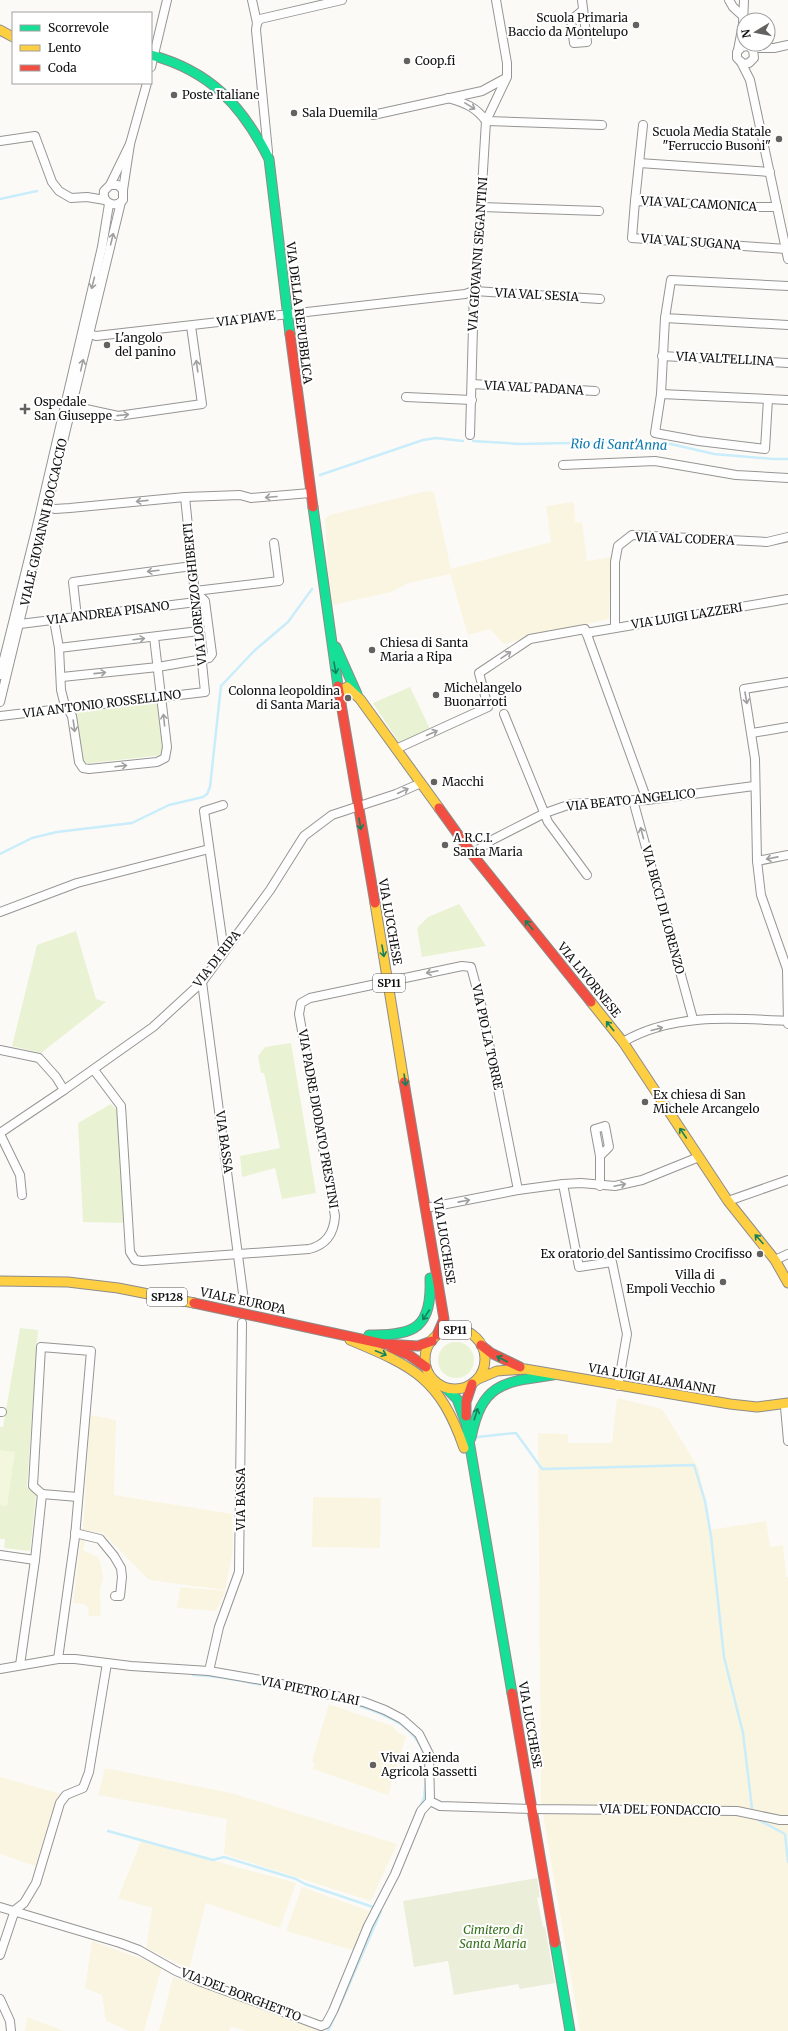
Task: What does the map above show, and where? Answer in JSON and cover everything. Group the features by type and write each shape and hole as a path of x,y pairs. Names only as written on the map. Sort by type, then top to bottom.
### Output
{"main road":[{"path":"0,30 12,36"},
{"path":"153,55 174,61 219,88 246,116 259,137 269,159"},
{"name":"VIA DELLA REPUBBLICA","path":"269,159 287,314 329,629"},
{"name":"VIA LIVORNESE","path":"329,629 360,699"},
{"name":"VIA LUCCHESE","path":"329,629 357,806 388,981 444,1319 442,1327 434,1338 426,1354 426,1367 434,1380 446,1388 457,1399 466,1423"},
{"name":"VIA LIVORNESE","path":"341,701 344,689 347,687 360,699 472,854 623,1042 728,1201 775,1260 788,1283"},
{"name":"SP128","path":"332,1333 384,1336 400,1335 416,1327 425,1318 430,1310 432,1296 425,1235 426,1208"},
{"name":"VIALE EUROPA","path":"0,1280 68,1282 118,1288 384,1344 418,1346 434,1338"},
{"name":"SP11","path":"434,1338 445,1331 461,1330 476,1338 481,1344"},
{"name":"SP128","path":"332,1333 392,1357 410,1367 426,1380 451,1413 459,1432 478,1498"},
{"name":"VIALE EUROPA","path":"384,1344 409,1355 426,1367"},
{"name":"VIA LUCCHESE","path":"481,1344 485,1358 485,1366 475,1382 466,1402 466,1423 570,2031"},
{"name":"VIA LUIGI ALAMANNI","path":"481,1344 491,1353 525,1369 730,1404 756,1407 784,1405"},
{"name":"VIA LUIGI ALAMANNI","path":"475,1382 497,1371 525,1369"},
{"path":"473,1467 471,1444 473,1425 478,1408 486,1396 497,1387 513,1381 556,1375"},
{"path":"446,1388 464,1388 475,1382"}],"street":[{"path":"153,55 167,0"},
{"name":"VIA DELLA REPUBBLICA","path":"252,0 257,23 256,30 269,159"},
{"path":"257,23 260,19 342,0"},
{"path":"373,115 482,91 507,77 507,63 496,0"},
{"path":"582,0 583,10"},
{"path":"729,0 736,12"},
{"path":"744,0 744,12"},
{"path":"776,48 788,45"},
{"path":"737,52 736,55 750,80 788,259"},
{"path":"750,80 752,61 755,55 753,52"},
{"path":"741,62 746,64 767,52"},
{"name":"VIA GIOVANNI SEGANTINI","path":"470,435 474,291 476,286 482,207 486,121 507,77"},
{"name":"VIALE GIOVANNI BOCCACCIO","path":"0,702 121,202 124,196 123,190 130,144 147,84"},
{"path":"482,91 498,95"},
{"path":"448,98 467,103 481,113 486,121 602,125"},
{"name":"VIA VAL CAMONICA","path":"643,125 635,201 751,207 777,206"},
{"path":"0,141 34,136 52,182 59,191 70,198 87,197 115,205 121,202"},
{"name":"VIALE GIOVANNI BOCCACCIO","path":"0,675 54,454 104,238 107,202 104,195 130,144"},
{"path":"639,162 770,172"},
{"path":"87,197 108,187 118,185 123,190"},
{"name":"VIA VAL SUGANA","path":"635,201 632,238 786,249"},
{"path":"482,207 599,211"},
{"name":"VIA VALTELLINA","path":"768,399 765,449 699,441 655,433 661,394 665,318 671,280 788,286"},
{"name":"VIA PIAVE","path":"89,334 96,336 191,326 447,296 474,291"},
{"name":"VIA VAL SESIA","path":"474,291 600,299"},
{"path":"665,318 788,325"},
{"path":"72,406 118,416 202,404 191,326"},
{"name":"VIA VALTELLINA","path":"662,356 788,363"},
{"name":"VIA VAL PADANA","path":"472,384 595,391"},
{"path":"661,394 788,400"},
{"path":"406,397 472,400"},
{"path":"563,465 655,461 736,476 788,478"},
{"path":"48,507 55,509 70,508 185,497 240,495 251,498 310,493"},
{"name":"VIA LORENZO GHIBERTI","path":"185,497 205,692"},
{"name":"VIA VAL CODERA","path":"615,628 615,562 618,546 632,534 767,542 788,537"},
{"path":"195,591 279,580 274,543"},
{"path":"77,617 73,582 192,566"},
{"path":"62,677 158,667 209,658 212,654 205,601 195,591"},
{"name":"VIA LUIGI LAZZERI","path":"396,749 488,707 479,673 530,639 615,628 788,600"},
{"name":"VIA ANDREA PISANO","path":"20,624 196,602"},
{"path":"54,620 59,648 62,690 67,708 72,716 79,762 83,768 89,770 157,762 165,758 167,747 154,637"},
{"path":"59,648 198,631"},
{"path":"585,631 647,800"},
{"path":"623,1042 636,1034 693,1019 740,1018 788,1022 787,969 761,895 757,861 754,786 755,759 744,689 788,682"},
{"name":"VIA ANTONIO ROSSELLINO","path":"0,716 205,692"},
{"path":"504,714 548,822 587,875"},
{"path":"752,733 788,727"},
{"name":"VIA DI RIPA","path":"22,1195 20,1175 0,1134 154,1027 202,982 270,890 304,836 332,815 396,794 421,783"},
{"name":"VIA BEATO ANGELICO","path":"472,854 492,840 544,813 571,804 647,800 754,786"},
{"name":"VIA BICCI DI LORENZO","path":"633,800 693,1019"},
{"path":"223,805 204,812 224,952"},
{"path":"0,912 77,883 209,849"},
{"path":"757,861 788,855"},
{"name":"VIA PIO LA TORRE","path":"301,1003 310,998 388,981 462,966 471,967 482,1008 518,1190"},
{"name":"VIA BASSA","path":"202,982 244,1301"},
{"name":"VIA PADRE DIODATO PRESTINI","path":"94,1070 121,1106 130,1252 135,1260 142,1262 309,1249 326,1241 334,1225 335,1216 299,1014 301,1003"},
{"path":"0,1050 39,1058 56,1077 64,1090"},
{"path":"600,1156 600,1186"},
{"path":"426,1208 518,1190 563,1184 582,1183 600,1186 615,1186 642,1180 699,1157"},
{"path":"728,1201 788,1180"},
{"path":"563,1184 579,1267 612,1262 628,1334 618,1386"},
{"path":"775,1260 788,1254"},
{"name":"VIA BASSA","path":"209,1671 219,1627 239,1572 242,1323"},
{"path":"58,1659 75,1533 91,1351 41,1347 33,1486 42,1494 78,1497"},
{"path":"784,1405 788,1441"},
{"path":"20,1665 35,1560 42,1494"},
{"path":"75,1533 100,1539 114,1556 122,1576 120,1596 115,1596"},
{"path":"0,1555 35,1560"},
{"name":"VIA PIETRO LARI","path":"0,1669 58,1659 209,1671 266,1681 364,1702 385,1710 402,1719 419,1734 429,1754 430,1801"},
{"path":"0,1955 15,1910 24,1904 36,1883 60,1803 66,1795 83,1788 89,1772 107,1663"},
{"path":"430,1801 434,1804 449,1807 532,1809"},
{"name":"VIA DEL BORGHETTO","path":"0,1907 15,1910 139,1950 176,1971 199,1981 321,2026 326,2024 333,2011 368,1926 395,1874 421,1811 430,1801"},
{"name":"VIA DEL FONDACCIO","path":"532,1809 737,1811 780,1820 788,1820"},
{"path":"0,1999 10,2021 11,2031"}],"shaded area":[{"path":"427,491 434,493 451,569 551,542 546,506 574,502 575,523 582,522 587,561 611,557 609,619 504,644 490,629 468,635 450,574 409,583 391,592 333,605 328,573 325,518 330,515"},
{"path":"617,1398 662,1409 699,1469 710,1530 766,1521 770,1547 783,1545 786,1577 788,1577 788,2031 580,2031 541,1802 538,1433 568,1434 568,1443 612,1443"},
{"path":"90,1415 116,1420 114,1495 232,1514 233,1550 225,1590 149,1580 103,1533 83,1530"},
{"path":"313,1497 381,1498 380,1548 312,1547"},
{"path":"81,1537 86,1538 83,1550 98,1557 101,1566 103,1578 100,1590 101,1615 98,1616 89,1616 88,1607 84,1604 73,1603"},
{"path":"180,1587 226,1591 216,1611 177,1608"},
{"path":"329,1704 392,1726 400,1734 406,1736 388,1795 313,1769 315,1763 312,1761"},
{"path":"105,1768 231,1793 397,1844 371,1901 224,1854 227,1819 98,1795"},
{"path":"0,1777 61,1794 51,1815 35,1866 0,1854"},
{"path":"141,1841 296,1883 280,1928 206,1903 189,1969 146,1948 152,1908 118,1898"},
{"path":"302,1887 369,1911 353,1950 286,1931"},
{"path":"92,1941 162,1966 144,2031 129,2031 106,2021 102,1995 85,1988"},
{"path":"173,1977 318,2029 317,2031 245,2031 231,2026 229,2031 159,2031"},
{"path":"27,2017 64,2031 25,2031"}],"green space":[{"path":"410,687 430,729 400,744 373,703"},
{"path":"159,702 163,755 82,764 74,711"},
{"path":"459,904 486,946 422,957 417,928 428,917"},
{"path":"76,931 96,999 106,1002 41,1053 12,1046 37,945"},
{"path":"291,1043 316,1193 282,1199 275,1168 242,1177 240,1156 280,1148 264,1073 261,1073 258,1056 265,1047"},
{"path":"111,1104 118,1111 124,1223 83,1222 78,1123"},
{"path":"20,1328 38,1330 27,1487 36,1495 30,1551 4,1548 5,1539 0,1539 0,1427 3,1427"},
{"path":"456,1342 466,1345 471,1350 474,1360 471,1370 466,1375 456,1378 446,1375 441,1370 438,1360 441,1350 446,1345"},
{"path":"0,1450 15,1452 7,1506 0,1505"},
{"name":"Cimitero di Santa Maria","path":"537,1878 540,1897 537,1898 543,1927 545,1927 555,1983 520,1989 518,1984 454,1995 448,1961 414,1967 403,1901"}],"waterway":[{"path":"0,199 37,191"},
{"name":"Rio di Sant'Anna","path":"320,475 423,440 436,438 463,441"},
{"name":"Rio di Sant'Anna","path":"473,441 520,444 622,442 671,444 714,454 788,459"},
{"name":"Rio di Sant'Anna","path":"0,854 32,838 57,832 132,823 169,805 203,797 207,794 210,787 221,686 254,651 288,622 312,589"},
{"path":"477,1437 516,1433 542,1469 694,1465 705,1501 711,1536 724,1657 743,1733 752,1808"},
{"path":"193,1675 251,1683 346,1702 375,1711 402,1725 410,1732 420,1746 426,1762"},
{"path":"420,1807 424,1798 426,1777"},
{"path":"757,1819 785,1834 788,1862"},
{"path":"108,1831 213,1860 224,1857 296,1879 305,1884 376,1908"},
{"path":"328,2031 381,1911"}],"traffic: fast":[{"path":"152,55 191,70 222,93 247,122 269,159 290,334"},
{"path":"313,507 338,686"},
{"path":"336,647 357,694"},
{"path":"369,1335 399,1333 418,1325 424,1318 428,1308 430,1278"},
{"path":"471,1438 481,1406 497,1388 521,1380 553,1375"},
{"path":"446,1388 457,1399 466,1423 512,1693"},
{"path":"555,1943 570,2031"}],"traffic: slow":[{"path":"0,30 12,36"},
{"path":"342,700 344,689 347,687 360,699 439,808"},
{"path":"375,903 404,1082"},
{"path":"591,1002 623,1042 728,1201 775,1260 788,1283"},
{"path":"0,1281 68,1282 118,1288 194,1303"},
{"path":"455,1329 472,1334 480,1342 485,1359 480,1376 472,1384 455,1389 438,1384 430,1376 425,1359 430,1342 438,1334 455,1329"},
{"path":"350,1340 392,1359 422,1378 435,1391 445,1406 455,1425 464,1448"},
{"path":"478,1379 497,1371 525,1369 730,1404 757,1407 788,1403"}],"traffic: jam":[{"path":"290,334 313,507"},
{"path":"338,686 375,903"},
{"path":"439,808 472,854 591,1002"},
{"path":"404,1082 444,1319 437,1335"},
{"path":"194,1303 384,1344 418,1346 432,1341"},
{"path":"481,1345 491,1353 520,1367"},
{"path":"392,1348 409,1355 426,1367"},
{"path":"466,1416 466,1402 472,1384"},
{"path":"512,1693 555,1943"}],"place":[{"name":"Scuola Primaria Baccio da Montelupo","path":"636,25"},
{"name":"Coop.fi","path":"407,61"},
{"name":"Poste Italiane","path":"174,95"},
{"name":"Sala Duemila","path":"294,113"},
{"name":"Scuola Media Statale \"Ferruccio Busoni\"","path":"779,139"},
{"name":"L'angolo del panino","path":"107,345"},
{"name":"Ospedale San Giuseppe","path":"25,409"},
{"name":"Chiesa di Santa Maria a Ripa","path":"372,650"},
{"name":"Michelangelo Buonarroti","path":"436,695"},
{"name":"Colonna leopoldina di Santa Maria","path":"348,698"},
{"name":"Macchi","path":"434,782"},
{"name":"A.R.C.I. Santa Maria","path":"445,845"},
{"name":"Ex chiesa di San Michele Arcangelo","path":"645,1102"},
{"name":"Ex oratorio del Santissimo Crocifisso","path":"760,1254"},
{"name":"Villa di Empoli Vecchio","path":"723,1282"},
{"name":"Vivai Azienda Agricola Sassetti","path":"373,1765"}]}
